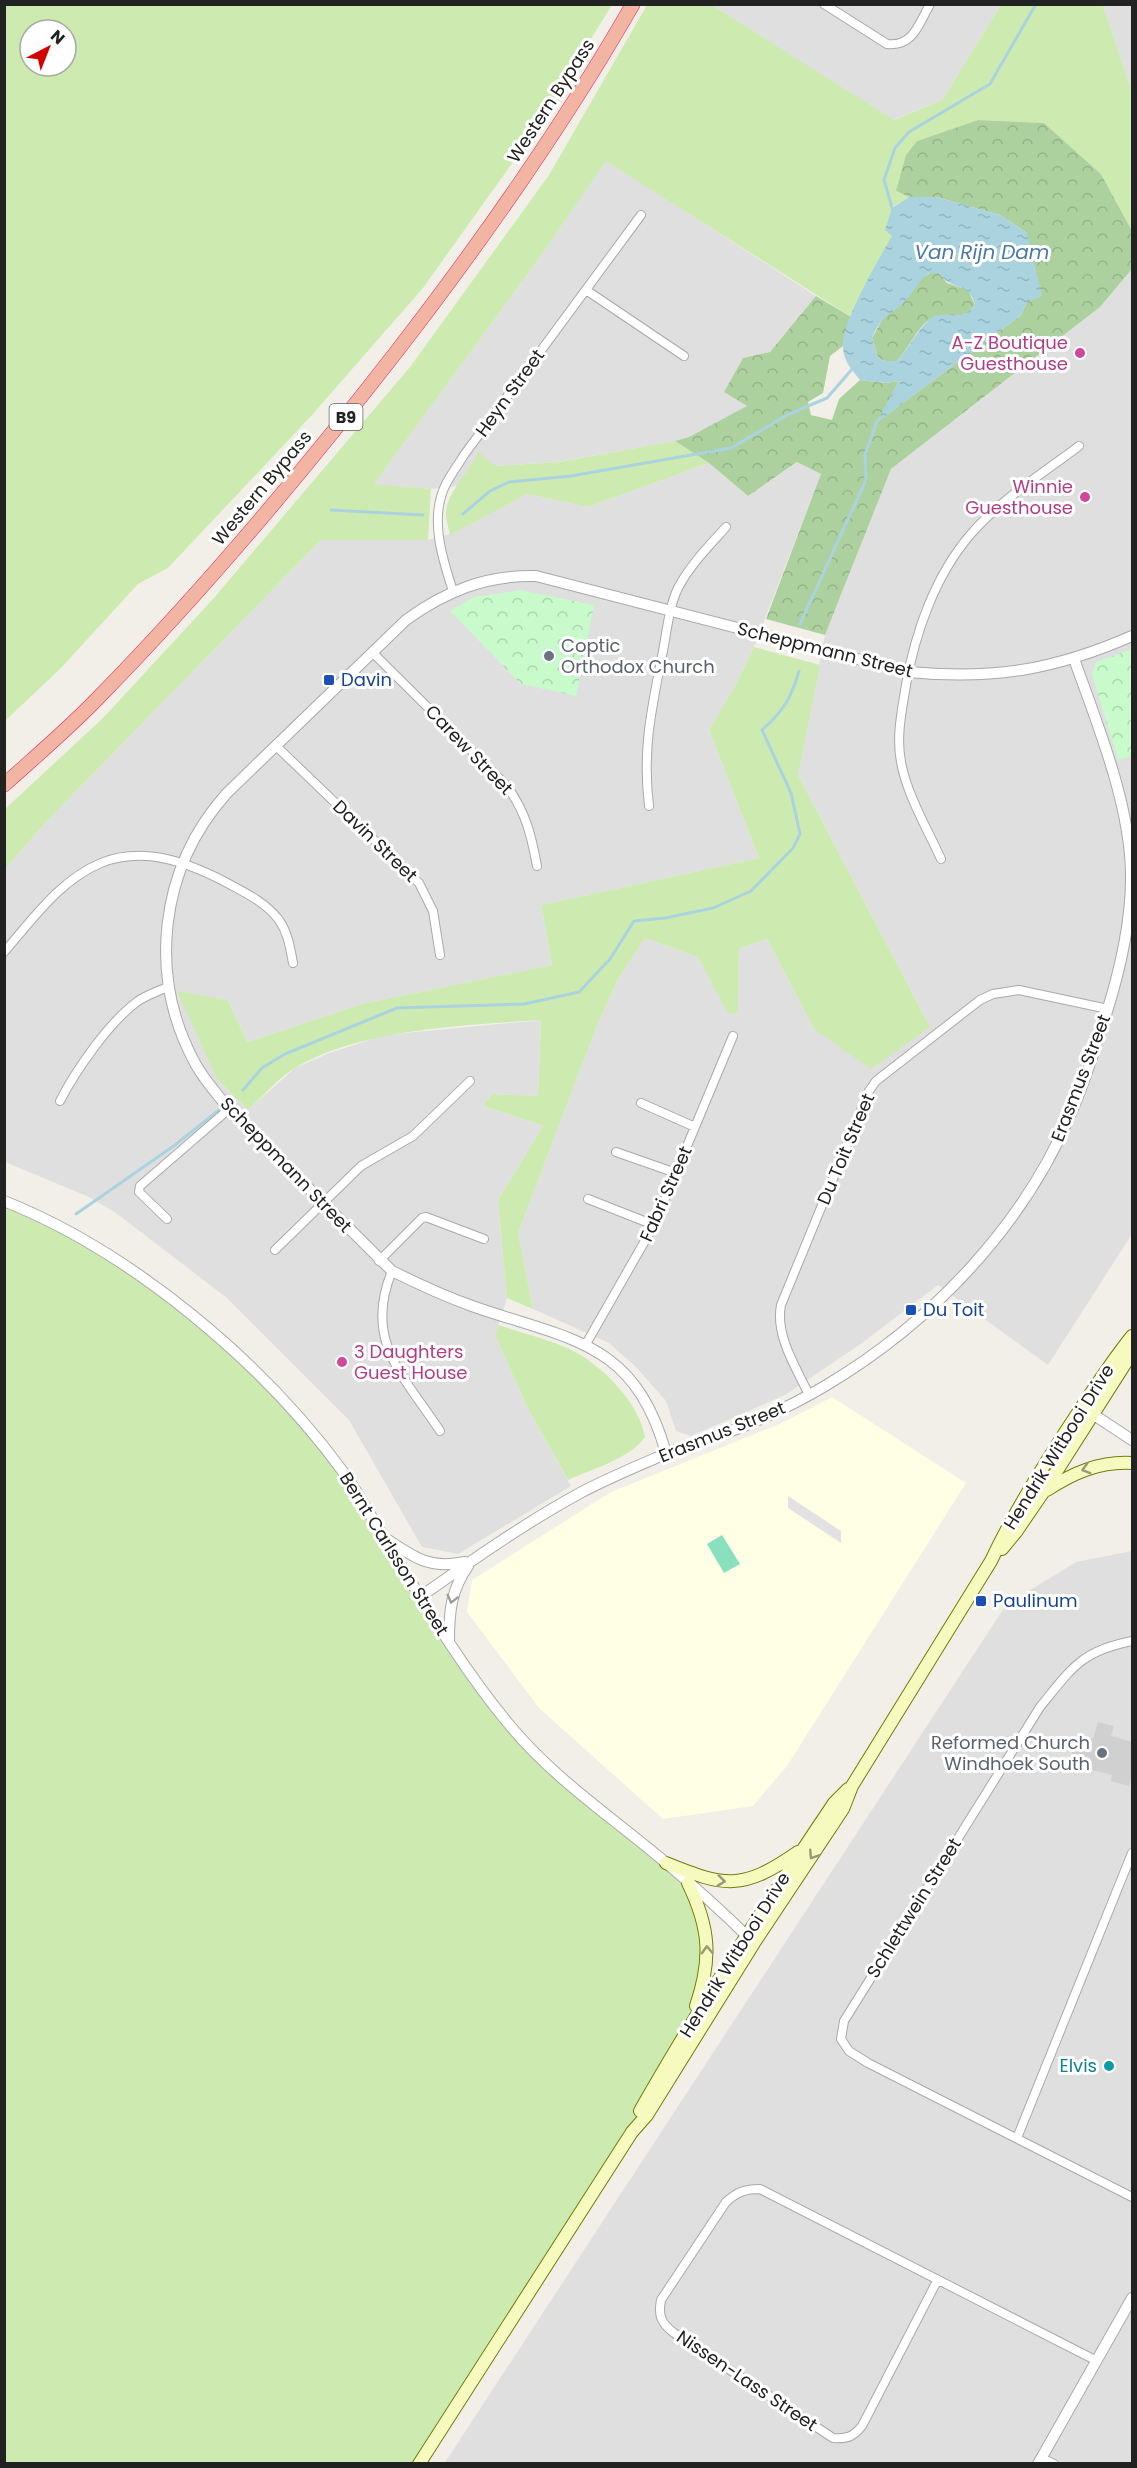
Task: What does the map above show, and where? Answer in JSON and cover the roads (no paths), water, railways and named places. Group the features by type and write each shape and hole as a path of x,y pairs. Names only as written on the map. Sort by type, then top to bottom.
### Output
{"highway":[{"name":"Western Bypass","path":"4,785 95,701 197,594 352,409 489,227 608,47 633,4"}],"main road":[{"name":"Hendrik Witbooi Drive","path":"632,2132 640,2111 688,2027 843,1809 852,1786 991,1561 1007,1526 1087,1410 1132,1336"},
{"name":"Hendrik Witbooi Drive","path":"991,1561 1016,1532 1044,1491 1087,1410 1132,1353"},
{"path":"1044,1491 1078,1471 1103,1465 1132,1463"},
{"name":"Hendrik Witbooi Drive","path":"419,2463 632,2132 647,2115 804,1848 834,1803 852,1786"},
{"path":"666,1863 718,1882 732,1882 744,1880 771,1869 804,1848"},
{"path":"688,1883 704,1922 707,1944 704,1982 688,2027"}],"street":[{"path":"824,4 887,44 904,43 911,37 930,4"},
{"name":"Heyn Street","path":"453,591 441,557 439,542 441,501 445,485 464,455 641,215"},
{"path":"586,290 684,356"},
{"path":"941,858 908,788 898,745 908,672 932,597 965,542 998,508 1079,446"},
{"path":"649,806 645,755 670,612 686,575 726,527"},
{"name":"Scheppmann Street","path":"666,1453 659,1428 639,1390 623,1372 586,1344 472,1306 426,1288 392,1271 379,1261 229,1109 197,1067 185,1041 168,987 165,956 168,919 182,862 196,834 212,809 406,620 431,602 482,581 513,576 536,576 908,672 961,676 1021,672 1074,659 1132,636"},
{"name":"Carew Street","path":"372,652 507,786 521,806 530,830 537,866"},
{"name":"Erasmus Street","path":"420,1597 471,1561 579,1494 666,1453 742,1427 808,1395 868,1358 936,1302 964,1274 1015,1212 1040,1175 1071,1114 1108,1009 1126,932 1131,873 1129,847 1113,776 1074,659"},
{"name":"Davin Street","path":"276,746 419,883 433,911 440,955"},
{"path":"4,952 49,900 67,883 93,867 115,859 134,856 157,857 182,862 238,888 274,914 289,939 293,963"},
{"path":"60,1101 84,1060 127,1011 138,1001 168,987"},
{"name":"Du Toit Street","path":"808,1395 780,1328 782,1305 869,1091 876,1081 980,1000 993,994 1019,990 1108,1009"},
{"name":"Fabri Street","path":"586,1344 654,1226 733,1036"},
{"path":"275,1250 371,1158 413,1136 470,1081"},
{"path":"640,1103 695,1127"},
{"path":"167,1219 139,1192 140,1186 229,1109"},
{"path":"616,1152 676,1173"},
{"path":"588,1199 654,1226"},
{"name":"Bernt Carlsson Street","path":"4,1200 39,1214 96,1247 155,1287 215,1334 272,1387 345,1474 420,1597 511,1727 541,1760 600,1811 666,1863 750,1939"},
{"path":"379,1261 426,1216 484,1239"},
{"path":"392,1271 383,1298 381,1317 385,1344 388,1353 440,1431"},
{"path":"1087,1410 1132,1440"},
{"path":"384,1537 421,1561 448,1565 471,1561"},
{"path":"449,1641 452,1597 459,1578 471,1561"},
{"name":"Schlettwein Street","path":"1132,1641 1092,1652 1077,1663 1040,1707 844,2021 841,2039 849,2052 1132,2198"},
{"path":"1017,2138 1132,1853"},
{"name":"Nissen-Lass Street","path":"937,2281 862,2426 854,2436 844,2439 833,2438 674,2333 660,2319 661,2300 726,2202 735,2194 747,2189 760,2189 1097,2361"},
{"path":"1054,2463 1040,2460 1132,2298"}],"water":[{"name":"Van Rijn Dam","path":"909,197 936,197 1000,215 1027,233 1042,296 1027,302 1020,316 876,423 899,381 885,383 860,380 847,362 843,348 844,337 854,307 892,236 885,230 892,208","holes":["929,273 939,273 944,279 969,292 975,305 963,314 935,316 929,320 897,361 885,361 878,358 872,338 880,323 907,299"]}],"waterway":[{"path":"893,211 884,180 895,148 909,132 990,84 1036,4"},
{"path":"463,514 490,491 509,482 571,476 731,448 789,414 827,398 853,368"},
{"path":"800,624 866,480 865,455 877,421"},
{"path":"331,510 423,515"},
{"path":"243,1090 262,1068 285,1054 397,1008 524,1004 579,992 610,959 634,921 665,918 713,908 751,891 793,848 800,834 791,793 762,730 786,704 799,671"},
{"path":"76,1214 175,1145 219,1110"}],"place":[{"name":"A-Z Boutique Guesthouse","path":"1080,353"},
{"name":"Winnie Guesthouse","path":"1085,497"},
{"name":"Coptic Orthodox Church","path":"549,656"},
{"name":"Davin","path":"329,680"},
{"name":"Du Toit","path":"911,1310"},
{"name":"3 Daughters Guest House","path":"342,1362"},
{"name":"Paulinum","path":"981,1601"},
{"name":"Reformed Church Windhoek South","path":"1102,1753"},
{"name":"Elvis","path":"1109,2066"}]}
